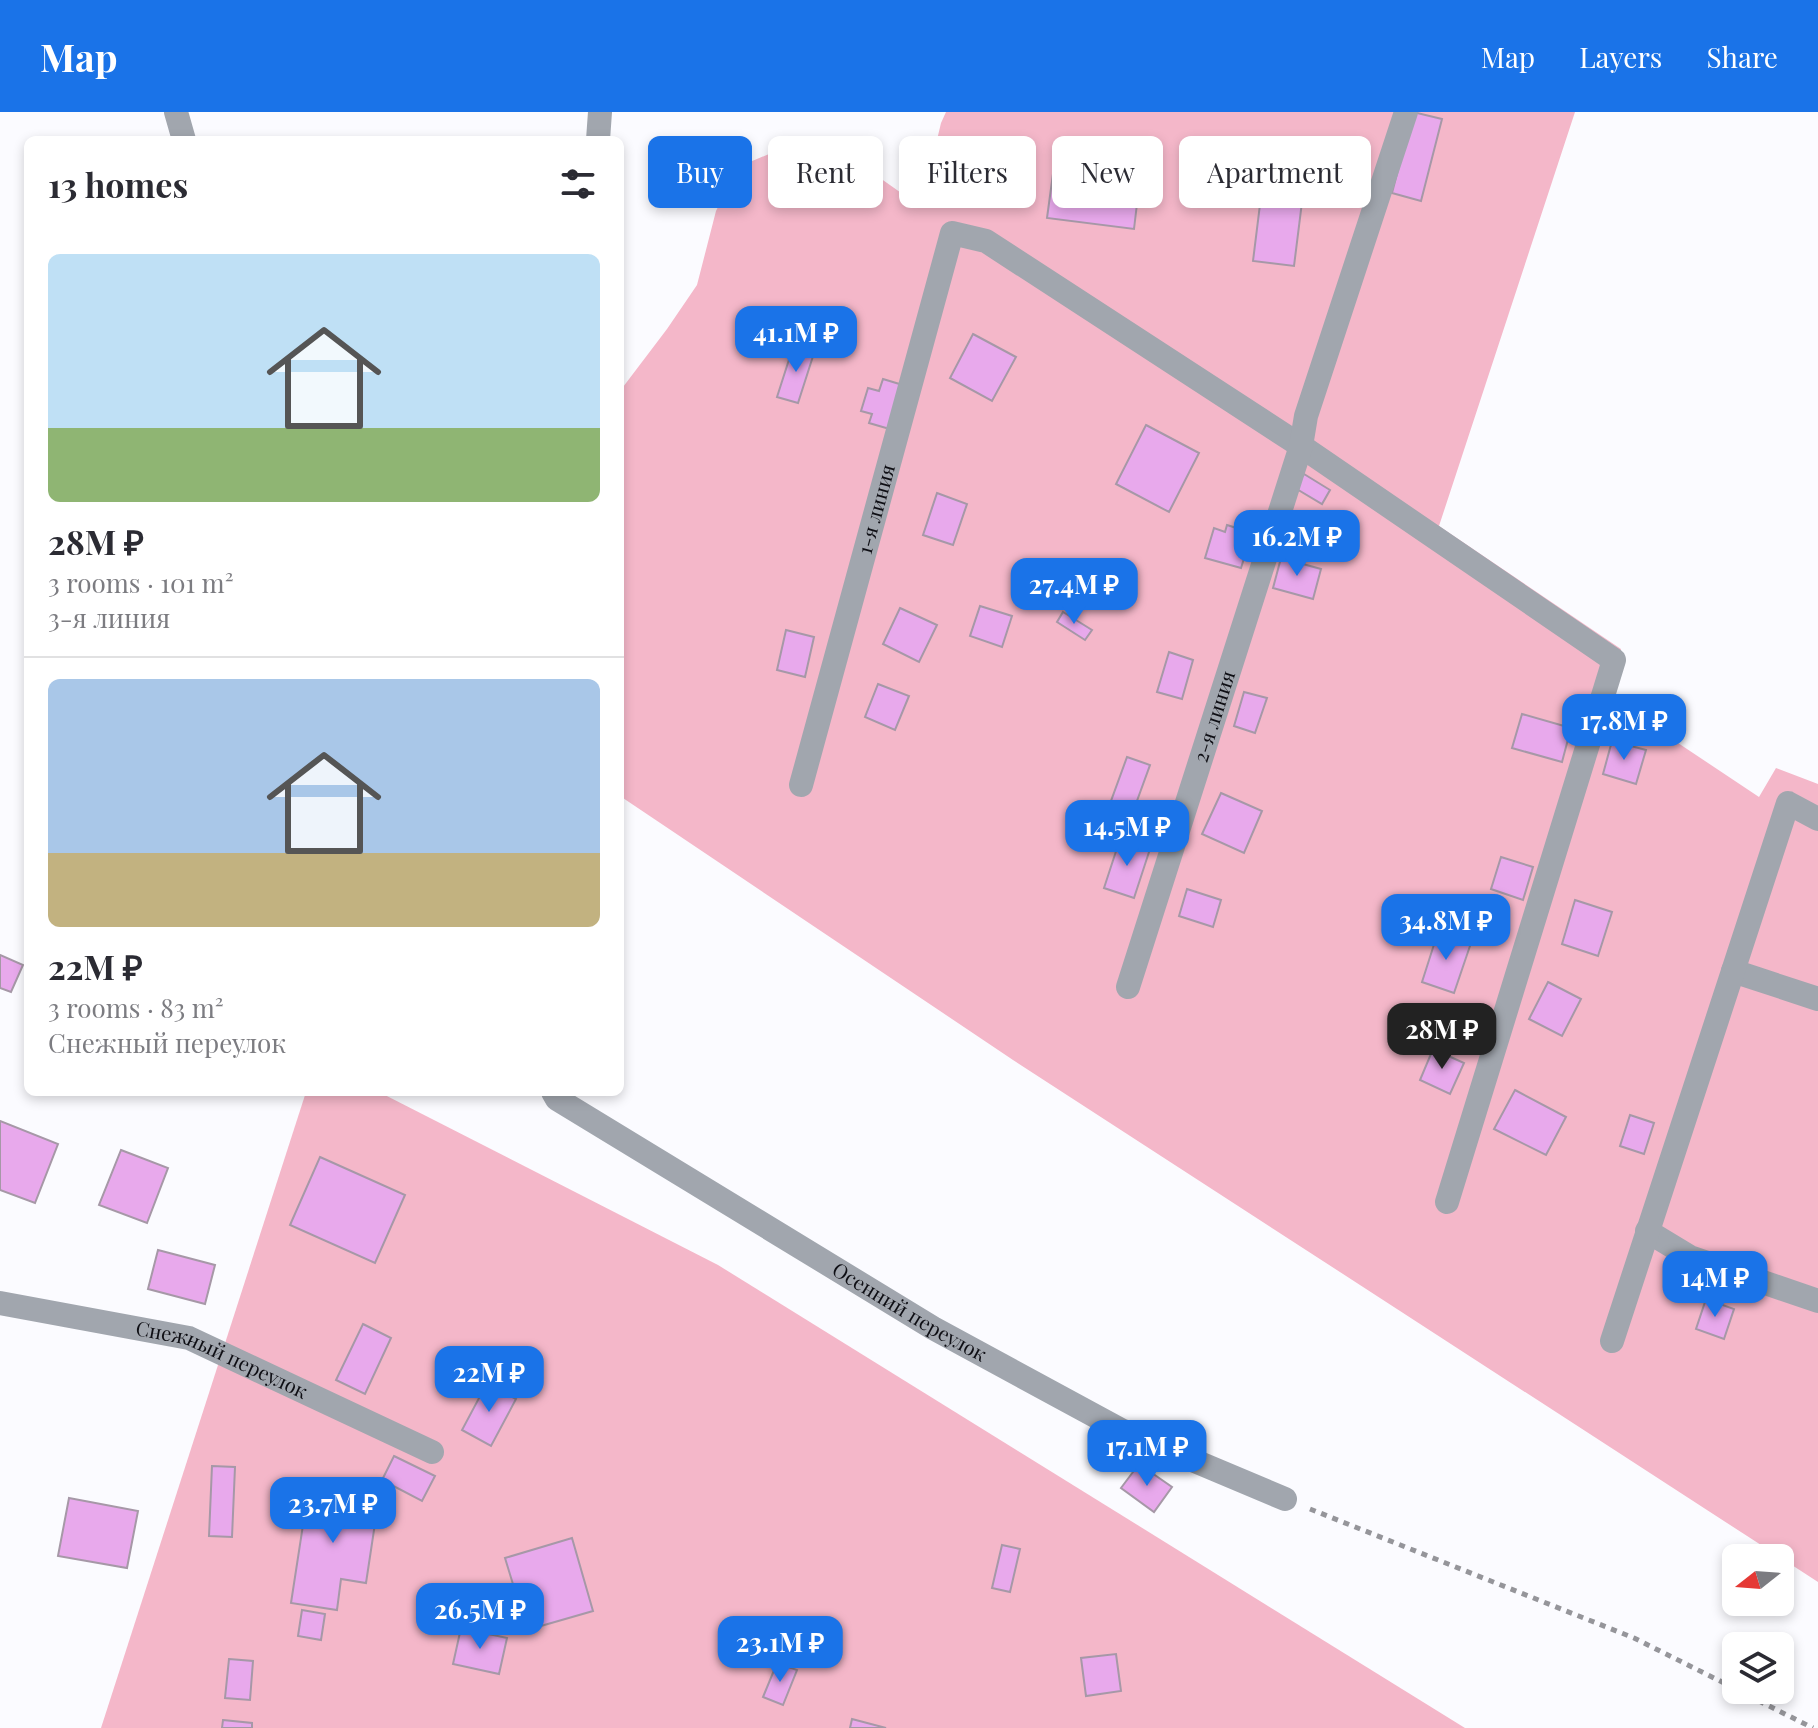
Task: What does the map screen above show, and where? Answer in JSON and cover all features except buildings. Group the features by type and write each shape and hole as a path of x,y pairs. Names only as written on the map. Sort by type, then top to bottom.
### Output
{"street":[{"path":"176,112 183,136"},
{"path":"598,136 600,112"},
{"name":"2-я линия","path":"1128,987 1301,446 1306,416 1406,112"},
{"name":"1-я линия","path":"801,785 952,233 986,241 1301,446"},
{"path":"1301,446 1614,660 1447,1202"},
{"path":"1612,1341 1788,803 1818,819"},
{"path":"1733,971 1818,999"},
{"name":"Осенний переулок","path":"555,1096 933,1328 1121,1430 1285,1499"},
{"path":"1647,1231 1690,1257 1818,1301"},
{"name":"Снежный переулок","path":"0,1303 189,1338 432,1452"}],"path":[{"path":"1285,1499 1634,1638 1722,1682"},
{"path":"1765,1704 1813,1728"}],"shaded area":[{"path":"946,112 1575,112 1439,526 1621,649 1612,699 1759,797 1776,768 1818,784 1818,1582 1794,1566 1794,1544 1759,1544 1013,1060 624,799 624,386 697,285 718,208 752,208 752,161 768,154 768,208 883,208 883,180 899,191 899,208 1036,208 1036,136 938,136"},
{"path":"305,1096 387,1096 718,1265 1465,1728 101,1728"}]}
